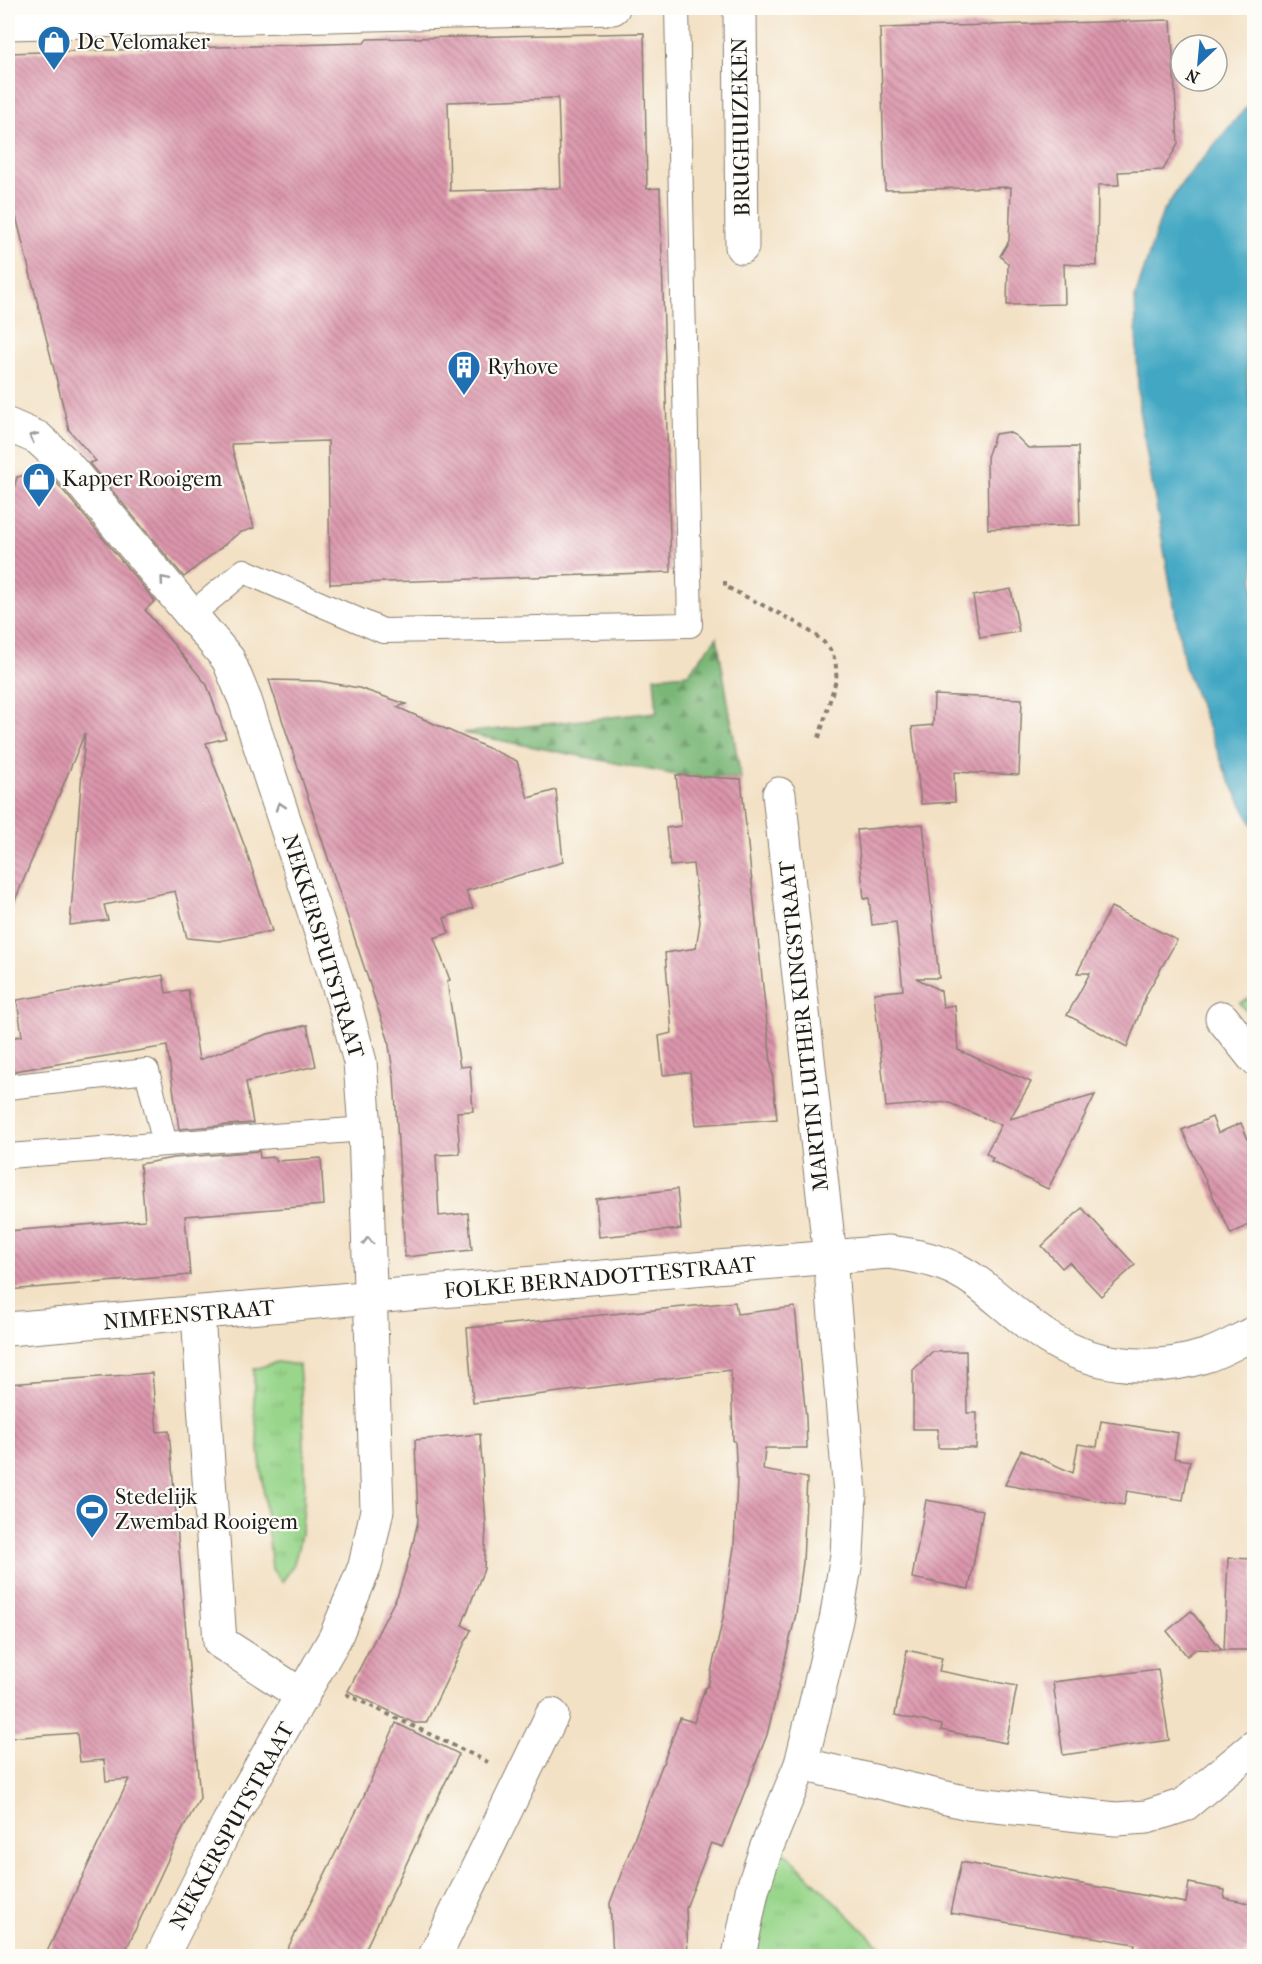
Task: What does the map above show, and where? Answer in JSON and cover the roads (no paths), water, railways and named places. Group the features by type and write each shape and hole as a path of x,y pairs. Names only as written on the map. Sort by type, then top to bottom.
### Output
{"street":[{"path":"8,23 613,8"},
{"name":"BRUGHUIZEKEN","path":"740,8 742,247"},
{"name":"NEKKERSPUTSTRAAT","path":"8,425 38,438 64,462 228,659 245,700 346,1009 360,1062 365,1129 377,1510 365,1566 335,1638 229,1822 162,1956"},
{"name":"MARTIN LUTHER KINGSTRAAT","path":"740,1956 752,1892 766,1849 801,1764 836,1620 848,1545 850,1494 830,1258 779,794"},
{"path":"1222,1018 1254,1058"},
{"name":"FOLKE BERNADOTTESTRAAT","path":"369,1299 888,1252 916,1255 942,1262 965,1273 987,1288 1038,1332 1064,1347 1092,1358 1122,1364 1159,1365 1205,1356 1254,1333"},
{"name":"NIMFENSTRAAT","path":"8,1329 369,1299"},
{"name":"NEKKERSPUTSTRAAT","path":"198,1314 220,1642 308,1687"},
{"path":"435,1956 552,1715"},
{"path":"801,1764 968,1803 1116,1819 1147,1817 1184,1805 1254,1747"}],"lane":[{"path":"192,614 244,571 383,631 690,625 677,8"},
{"path":"8,1087 147,1071 165,1144"},
{"path":"8,1156 365,1129"}],"water":[{"path":"1254,98 1254,299 1245,324 1247,383 1254,427 1254,828 1227,776 1185,667 1139,410 1135,297 1162,214 1182,183"}],"place":[{"name":"De Velomaker","path":"54,71"},
{"name":"Ryhove","path":"464,396"},
{"name":"Kapper Rooigem","path":"39,508"},
{"name":"Stedelijk Zwembad Rooigem","path":"92,1539"}]}
